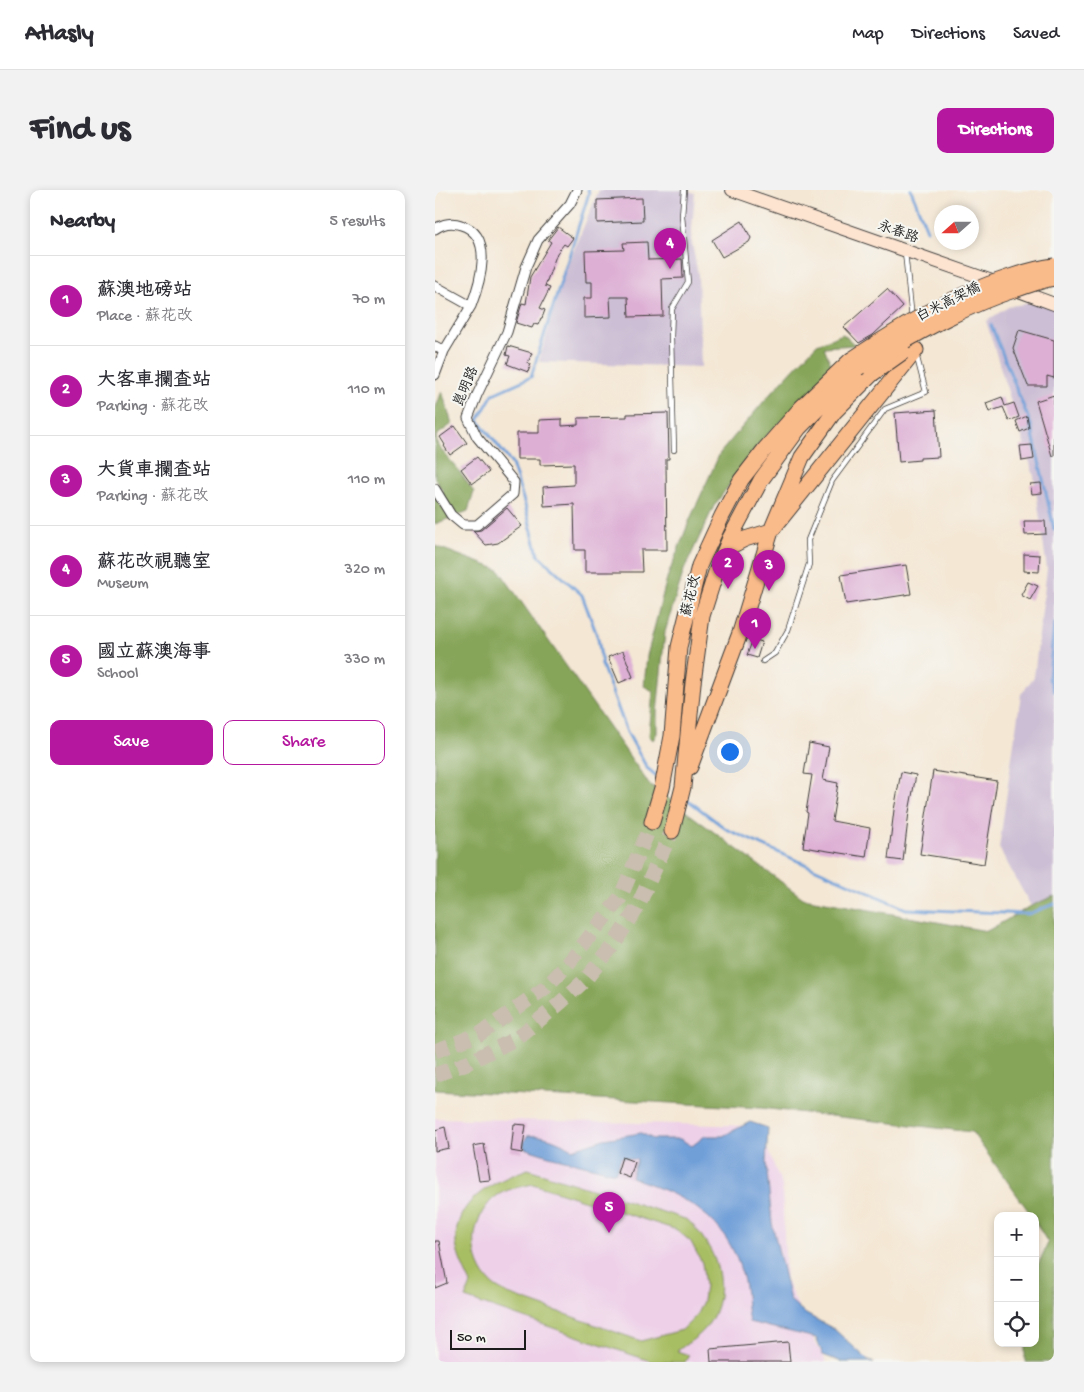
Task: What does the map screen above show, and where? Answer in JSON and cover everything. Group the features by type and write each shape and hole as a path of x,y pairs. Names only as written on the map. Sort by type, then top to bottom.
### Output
{"main road":[{"name":"白米高架橋","path":"861,367 900,328 944,304 979,288 1039,268 1054,266"},
{"name":"白米高架橋","path":"861,367 952,315 992,296 1044,280 1054,279"},
{"path":"733,544 745,538 771,532 915,350"},
{"path":"683,787 740,632 771,532 802,457 834,412 861,367"},
{"name":"蘇花改","path":"672,831 683,787 693,683 702,616 729,538 761,480 799,428 861,367"},
{"name":"蘇花改","path":"652,822 662,788 672,736 679,647 699,566 741,480 759,457 801,408 861,367"},
{"path":"683,787 690,752 701,649 715,590 733,544 761,487 799,428"}],"street":[{"name":"崑明路","path":"435,489 451,515 463,525 477,525 513,494 515,482 477,437 468,418 507,332 526,267 538,240 570,204 577,190"},
{"name":"永春路","path":"731,190 1054,304"},
{"path":"435,229 438,226 451,223 462,225 469,229 476,235 483,262 477,291 471,306 444,351 435,375"},
{"path":"1023,293 1054,284"},
{"path":"435,286 471,306"},
{"path":"435,346 444,351"}],"lane":[{"path":"674,450 672,309 688,282 682,216 684,190"},
{"path":"763,661 775,653 787,630 809,564 808,540 832,481 885,409 926,392 915,350 905,251"}],"shaded area":[{"path":"599,190 685,190 695,193 691,239 698,274 701,367 539,362 566,269"},
{"path":"1054,300 1054,896 1031,906 999,848 1021,694 1034,677 1047,569 1034,476 986,321 1010,306"},
{"path":"435,1118 758,1126 782,1185 786,1280 816,1344 827,1362 435,1362"}],"green space":[{"path":"843,334 855,345 824,347 833,370 761,441 714,506 684,570 665,632 657,713 657,733 653,740 649,736 653,691 644,686 647,656 667,578 690,519 720,453 771,393 817,344"},
{"path":"442,391 452,424 436,436 438,446 474,492 468,511 435,524 435,496 442,505 443,491 435,479 435,410"},
{"path":"435,546 499,570 649,784 803,898 987,931 1031,906 1054,896 1054,1362 1025,1362 1025,1347 1039,1347 1039,1262 1048,1243 1039,1228 1039,1212 1029,1212 972,1132 761,1108 435,1090"},
{"path":"528,1169 688,1220 701,1235 715,1260 720,1284 719,1296 716,1308 704,1330 677,1351 689,1355 685,1362 653,1362 465,1298 471,1284 460,1259 456,1244 457,1229 461,1216 468,1204 489,1187","holes":["533,1184 677,1230 691,1242 702,1263 705,1285 703,1301 696,1316 682,1330 641,1341 508,1294 494,1285 484,1275 475,1252 476,1229 486,1207 502,1192"]}],"water":[{"path":"750,1122 768,1128 766,1162 772,1223 790,1300 806,1314 834,1329 867,1359 874,1362 842,1362 823,1355 816,1338 749,1322 743,1277 736,1256 726,1238 702,1212 687,1202 631,1177 637,1160 622,1157 615,1173 524,1148 527,1136 545,1137 573,1149 604,1139 641,1133 653,1139 680,1139 692,1146 705,1136 723,1136"}],"building":[{"path":"642,198 643,221 597,223 597,200"},
{"path":"742,221 751,238 749,242 722,257 712,240"},
{"path":"558,227 573,238 567,246 564,244 557,253 545,286 550,288 540,308 545,310 542,318 538,325 534,324 532,328 516,323 522,303 526,304 530,277 551,242 548,240"},
{"path":"647,242 648,260 682,259 683,278 662,279 663,316 629,317 628,297 610,297 611,317 584,318 584,298 592,298 592,282 586,282 585,251 624,250 623,243"},
{"path":"887,289 903,307 873,335 859,343 844,327"},
{"path":"1019,330 1054,340 1054,378 1047,376 1047,386 1028,386 1013,348"},
{"path":"508,346 532,353 528,363 531,364 528,372 507,364 510,356 506,355"},
{"path":"1054,395 1054,456 1052,456 1036,401"},
{"path":"1002,397 1005,406 1014,403 1019,417 1009,421 1003,407 989,412 986,403"},
{"path":"936,410 939,457 899,462 895,413"},
{"path":"668,413 669,459 666,459 667,550 641,550 642,572 585,572 585,550 575,550 574,504 544,506 543,487 574,485 574,464 540,465 540,459 517,459 517,433 539,433 539,420 562,419 562,426 578,425 578,418 627,417 627,414"},
{"path":"1027,416 1029,428 1020,432 1016,421"},
{"path":"455,426 467,443 450,455 440,437"},
{"path":"1032,445 1034,459 1022,461 1020,446"},
{"path":"477,457 489,472 472,484 461,469"},
{"path":"1041,483 1042,493 1032,494 1030,484"},
{"path":"507,508 522,526 498,543 486,545 473,531 481,530"},
{"path":"1024,521 1045,521 1046,534 1025,535"},
{"path":"1024,554 1040,555 1039,572 1024,571"},
{"path":"906,565 911,594 846,604 841,575"},
{"path":"1028,582 1038,586 1030,600 1021,595"},
{"path":"753,639 762,642 757,658 747,655"},
{"path":"623,651 633,677 619,683 608,657"},
{"path":"809,743 829,747 823,780 838,783 832,821 870,828 866,857 803,847 812,775 804,774"},
{"path":"933,771 997,781 984,864 920,854"},
{"path":"901,772 916,775 903,861 888,859"},
{"path":"514,1124 526,1125 522,1153 511,1151"},
{"path":"445,1127 449,1148 435,1151 435,1130"},
{"path":"484,1144 490,1180 479,1181 473,1146"},
{"path":"622,1157 635,1162 630,1178 617,1173"},
{"path":"435,1241 439,1241 447,1283 435,1288"},
{"path":"788,1342 790,1362 711,1362 710,1349"}],"waterway":[{"path":"588,190 589,193 531,377 493,394 478,420 512,464 538,555 582,595 598,638 602,665 627,732 647,768 659,778"},
{"path":"911,190 927,230"},
{"path":"991,325 1031,425 1054,529"},
{"path":"1054,624 1049,678 1054,691"},
{"path":"684,797 726,829 906,909 1028,914 1054,904"}],"tunnel":[{"path":"435,1051 480,1034 545,988 567,965 620,898 652,822"},
{"path":"435,1075 467,1063 517,1038 585,980 611,948 636,910 672,831"}],"place":[{"name":"蘇花改視聽室","path":"670,269"},
{"name":"大客車攔查站","path":"728,589"},
{"name":"大貨車攔查站","path":"769,591"},
{"name":"蘇澳地磅站","path":"755,649"},
{"name":"國立蘇澳海事","path":"609,1233"}]}
